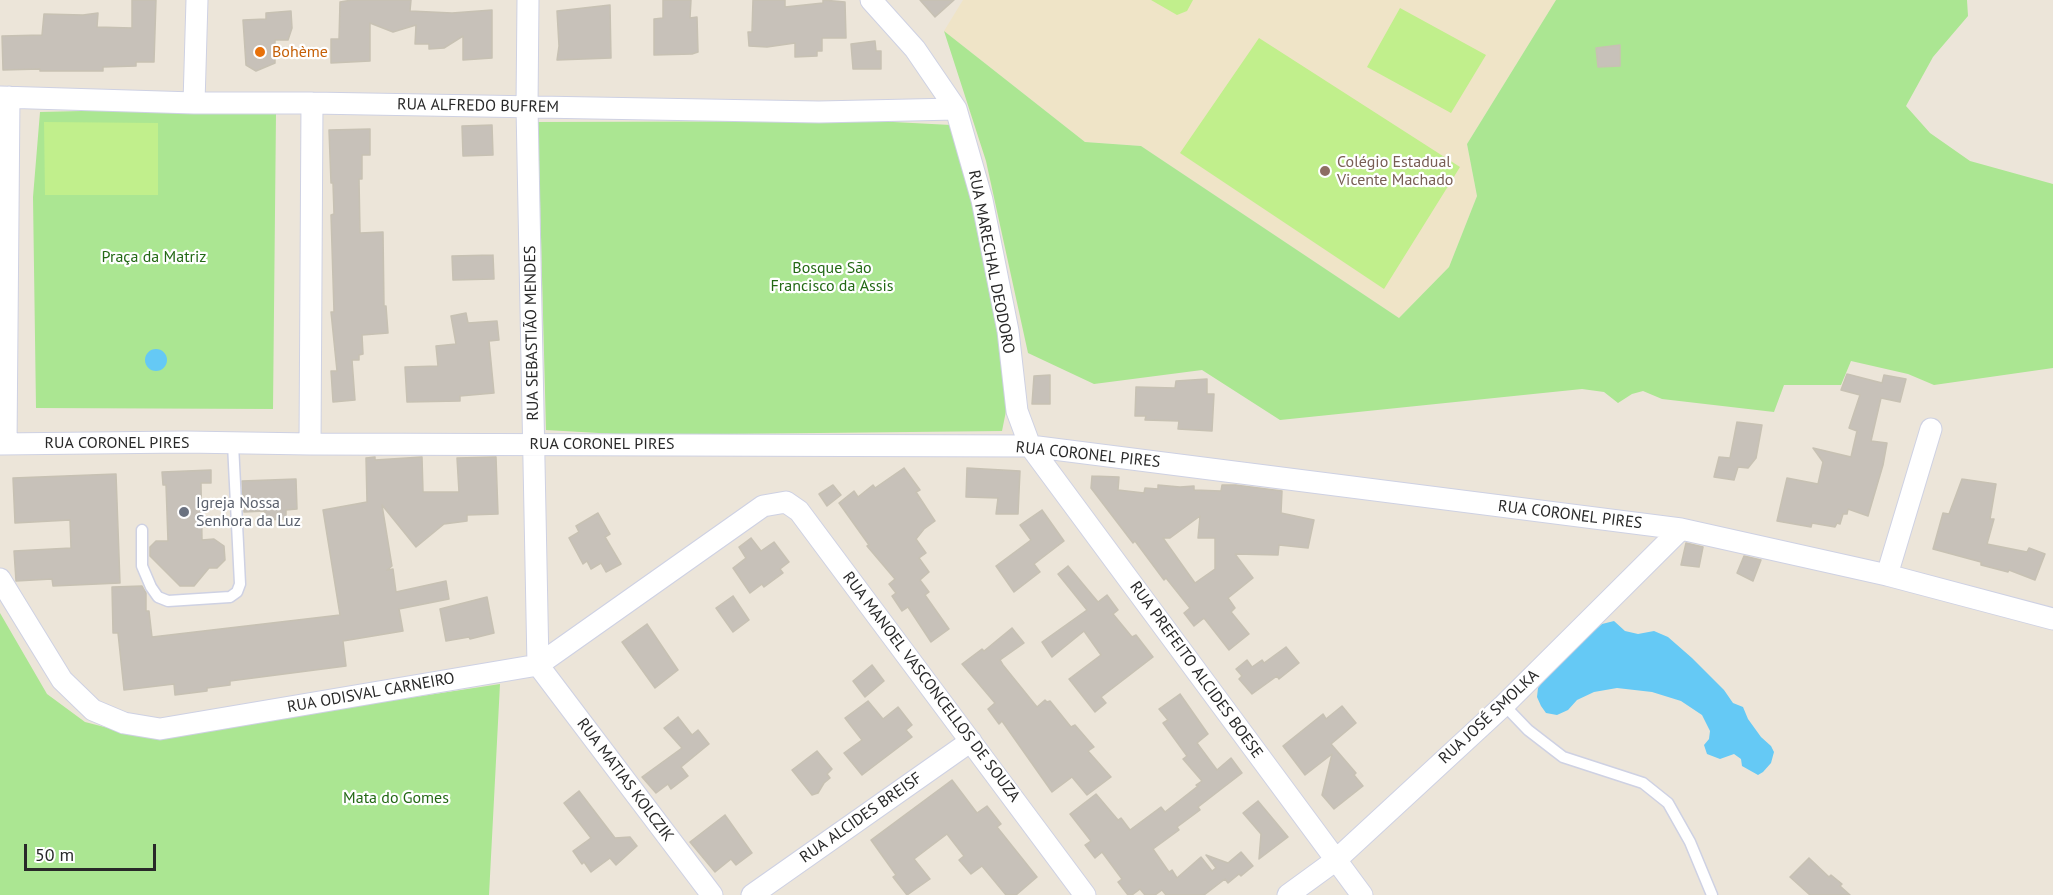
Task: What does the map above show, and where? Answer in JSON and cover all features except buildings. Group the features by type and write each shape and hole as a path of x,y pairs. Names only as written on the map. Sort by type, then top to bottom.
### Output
{"street":[{"path":"194,103 197,0"},
{"name":"RUA SEBASTIÃO MENDES","path":"528,0 527,106 538,665"},
{"name":"RUA MARECHAL DEODORO","path":"871,0 915,49 956,109 982,200 1008,331 1017,411 1030,446"},
{"path":"3,444 4,97"},
{"name":"RUA ALFREDO BUFREM","path":"4,97 194,103 819,112 956,109"},
{"path":"310,444 312,103"},
{"path":"1887,575 1931,429"},
{"name":"RUA CORONEL PIRES","path":"3,444 185,442 1030,446 1681,529 1887,575 2053,619"},
{"name":"RUA PREFEITO ALCIDES BOESE","path":"1030,446 1362,895"},
{"name":"RUA MANOEL VASCONCELLOS DE SOUZA","path":"763,506 786,502 800,511 1085,895"},
{"name":"RUA ODISVAL CARNEIRO","path":"0,579 62,680 93,710 124,723 160,729 538,665 763,506"},
{"name":"RUA JOSÉ SMOLKA","path":"1288,895 1336,860 1504,705 1681,529"},
{"name":"RUA MATIAS KOLCZIK","path":"538,665 712,895"},
{"name":"RUA ALCIDES BREISF","path":"752,895 970,741"}],"lane":[{"path":"142,530 142,566 158,597 168,601 230,597 237,592 240,584 233,444"},
{"path":"1504,705 1528,730 1563,757 1643,783 1668,803 1690,842 1712,895"}],"shaded area":[{"name":"Colégio Estadual Vicente Machado","path":"963,0 1556,0 1467,144 1477,196 1449,267 1399,318 1141,146 1085,142 944,31"}],"green space":[{"path":"1151,0 1193,0 1187,11 1177,15"},
{"path":"1556,0 1967,0 1968,16 1933,57 1906,106 1930,133 1970,161 2053,184 2053,368 1934,385 1908,374 1851,361 1841,385 1784,385 1774,412 1662,399 1643,391 1632,394 1618,403 1604,392 1582,389 1280,420 1202,370 1094,384 1028,353 986,161 944,31 1085,142 1141,146 1399,318 1449,267 1477,196 1467,144"},
{"path":"1400,8 1486,55 1451,113 1367,67"},
{"path":"1259,38 1460,167 1384,289 1180,153"},
{"name":"Praça da Matriz","path":"166,109 276,113 273,409 36,408 33,197 40,112"},
{"name":"Bosque São Francisco da Assis","path":"874,121 951,125 976,200 1003,332 1006,411 1002,431 634,435 546,430 538,122"},
{"path":"44,122 158,123 158,195 45,195"},
{"name":"Mata do Gomes","path":"0,613 47,694 85,722 147,738 500,684 489,895 0,895"}],"water":[{"path":"156,349 164,352 167,360 164,368 156,371 148,368 145,360 148,352"},
{"path":"1614,621 1625,631 1638,634 1654,631 1668,637 1724,690 1733,703 1743,707 1748,719 1774,752 1771,763 1763,772 1758,775 1742,766 1741,759 1734,754 1720,759 1707,754 1704,745 1709,739 1710,731 1702,715 1681,701 1652,692 1617,688 1594,692 1577,700 1568,710 1557,715 1546,713 1537,697 1538,688 1586,638 1602,624"}],"place":[{"name":"Bohème","path":"260,52"},
{"name":"Colégio Estadual Vicente Machado","path":"1325,171"},
{"name":"Igreja Nossa Senhora da Luz","path":"184,512"}]}
